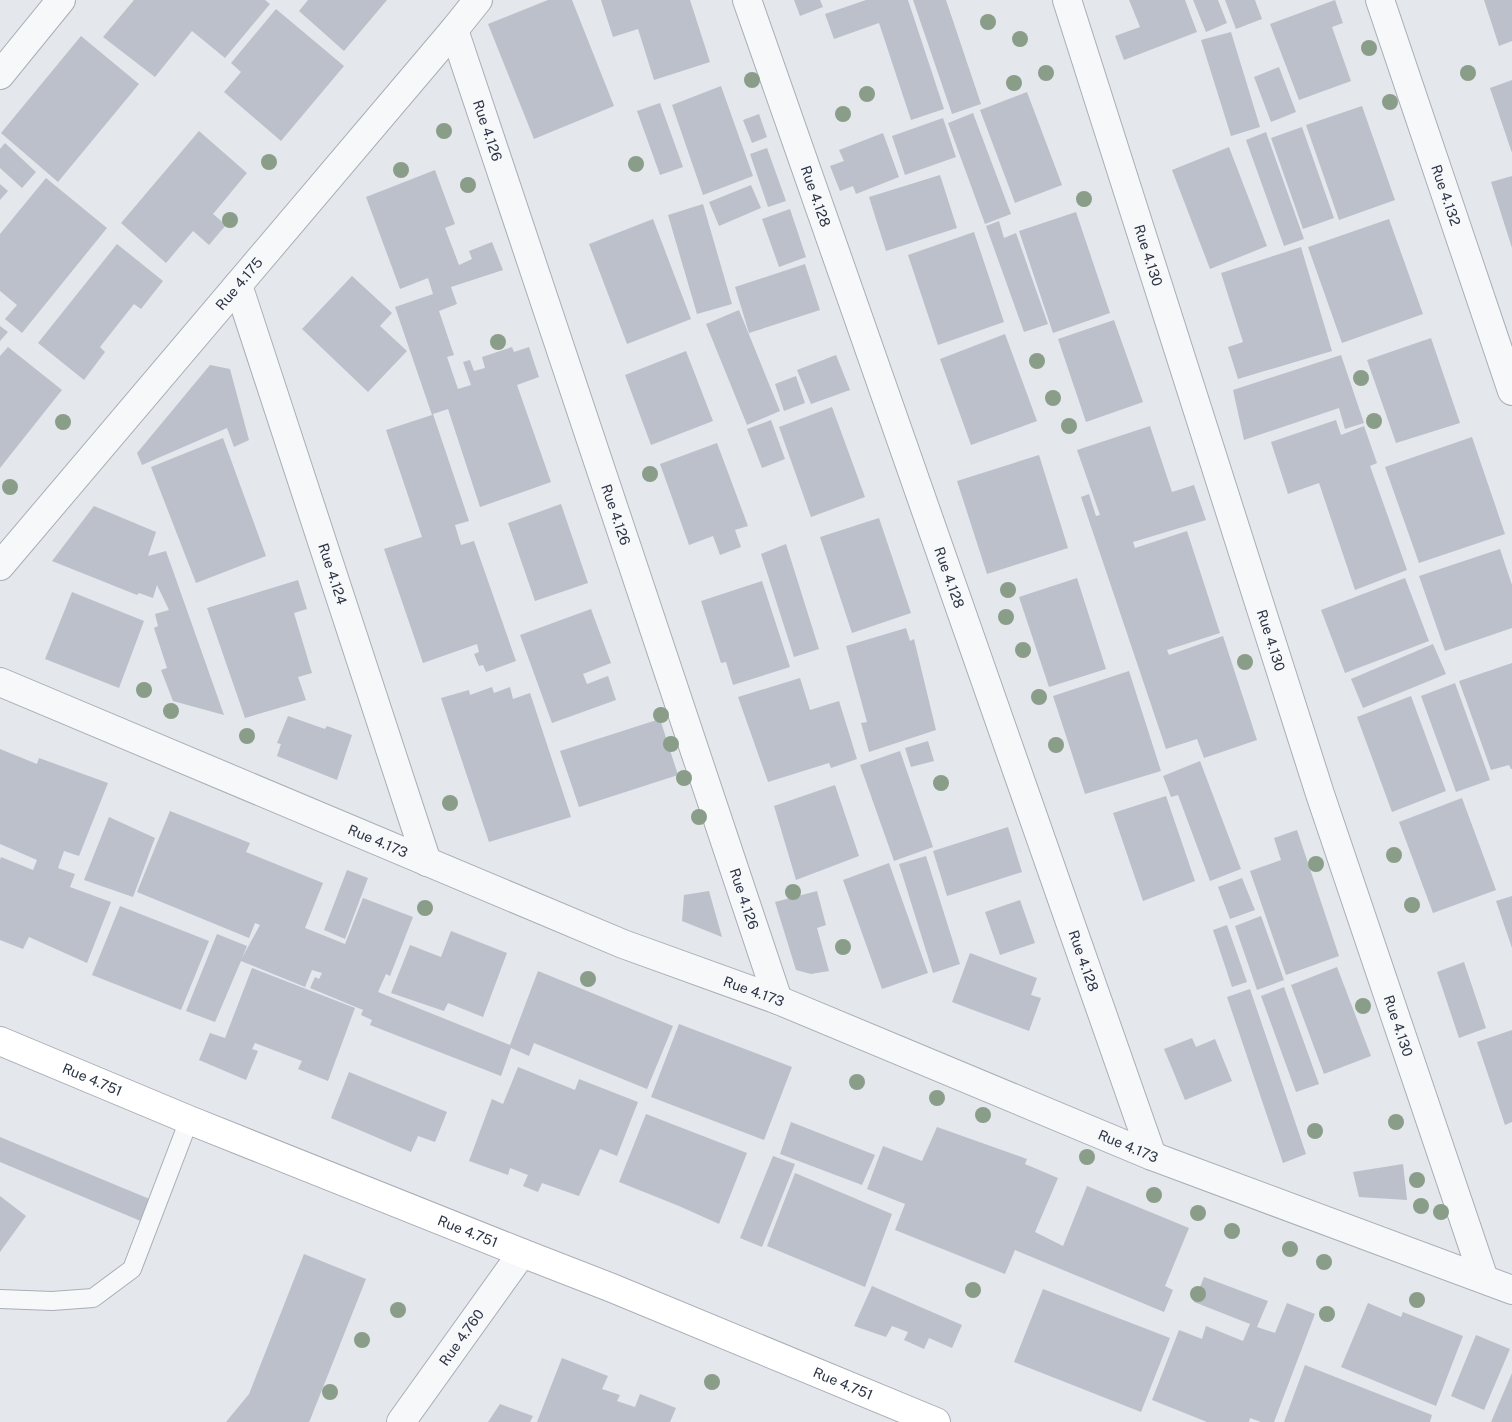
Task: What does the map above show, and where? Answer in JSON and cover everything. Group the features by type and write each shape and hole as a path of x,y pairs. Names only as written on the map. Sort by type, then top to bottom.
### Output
{"main road":[{"name":"Rue 4.751","path":"0,1041 188,1120 612,1288 936,1422"}],"street":[{"path":"0,75 61,0"},
{"name":"Rue 4.175","path":"0,566 478,0"},
{"name":"Rue 4.128","path":"747,0 1152,1156"},
{"name":"Rue 4.130","path":"1067,0 1320,794 1484,1279"},
{"name":"Rue 4.132","path":"1380,0 1512,391"},
{"name":"Rue 4.126","path":"454,30 778,1000"},
{"name":"Rue 4.124","path":"238,285 427,862"},
{"name":"Rue 4.173","path":"0,682 623,944 778,1000 1152,1156 1512,1290"},
{"name":"Rue 4.760","path":"401,1422 522,1253"}],"lane":[{"path":"0,1299 52,1300 93,1298 132,1269 188,1120"}],"building":[{"path":"134,0 265,0 270,4 225,58 192,31 155,77 103,37"},
{"path":"308,0 387,0 344,51 299,11"},
{"path":"548,0 572,0 614,106 534,139 488,24"},
{"path":"601,0 690,0 710,62 654,80 638,29 613,37"},
{"path":"794,0 820,0 823,7 800,16"},
{"path":"866,0 908,0 944,109 911,120 879,23 834,39 825,14"},
{"path":"913,0 946,0 981,104 952,114"},
{"path":"1129,0 1185,0 1197,32 1124,60 1115,36 1140,27"},
{"path":"1193,0 1218,0 1227,23 1206,32"},
{"path":"1225,0 1255,0 1262,19 1236,29"},
{"path":"1335,0 1343,23 1332,27 1351,81 1299,100 1270,24"},
{"path":"1484,0 1512,0 1512,41 1499,46"},
{"path":"276,9 344,66 281,141 224,92 241,72 231,63"},
{"path":"1231,32 1260,127 1231,136 1201,40"},
{"path":"81,36 139,84 58,182 1,133"},
{"path":"1279,67 1296,112 1271,122 1254,77"},
{"path":"1512,80 1512,153 1490,88"},
{"path":"721,86 753,176 703,195 672,105"},
{"path":"1027,92 1062,185 1015,203 980,110"},
{"path":"660,103 683,167 660,175 637,111"},
{"path":"1362,106 1395,200 1339,220 1306,125"},
{"path":"973,113 1011,214 985,224 948,123"},
{"path":"759,114 767,137 752,143 743,120"},
{"path":"943,118 956,157 905,175 892,136"},
{"path":"1302,127 1334,218 1303,229 1271,138"},
{"path":"199,131 247,173 213,214 226,225 209,245 193,231 166,263 121,223"},
{"path":"1266,132 1304,239 1284,246 1246,140"},
{"path":"883,133 899,177 856,194 853,186 840,191 830,166 844,161 839,150"},
{"path":"5,143 36,172 22,188 0,168 0,149"},
{"path":"1229,147 1267,246 1210,269 1172,170"},
{"path":"767,148 786,201 768,207 750,154"},
{"path":"435,170 455,224 445,228 459,265 472,259 469,251 492,242 503,270 451,287 457,304 439,311 454,355 447,357 458,389 471,385 463,362 470,360 474,371 485,368 482,357 512,347 514,352 529,347 539,377 517,385 551,482 480,507 448,409 433,414 469,521 455,525 461,545 474,541 516,661 486,672 483,665 479,666 474,654 479,652 477,644 423,663 384,549 422,537 386,430 432,415 395,307 433,294 428,278 400,289 366,197"},
{"path":"940,175 957,228 886,251 869,197"},
{"path":"1512,176 1512,248 1491,182"},
{"path":"46,178 107,228 22,333 5,319 17,305 0,291 0,234"},
{"path":"0,184 8,191 0,200"},
{"path":"751,185 761,208 719,226 709,202"},
{"path":"703,204 732,304 697,314 668,215"},
{"path":"790,209 806,257 779,267 762,219"},
{"path":"1076,212 1110,313 1053,333 1019,231"},
{"path":"653,219 691,319 627,344 589,244"},
{"path":"1389,219 1423,314 1342,343 1308,247"},
{"path":"999,221 1004,238 1016,233 1048,324 1024,332 986,226"},
{"path":"974,232 1004,322 938,345 908,255"},
{"path":"117,244 163,281 141,309 134,304 100,347 105,352 84,380 38,343"},
{"path":"1301,247 1332,351 1238,379 1228,347 1243,342 1221,273"},
{"path":"805,264 820,310 749,333 735,287"},
{"path":"352,276 392,313 380,326 407,351 368,392 302,329"},
{"path":"739,310 780,411 747,425 706,324"},
{"path":"1114,320 1143,402 1086,422 1058,339"},
{"path":"0,326 8,332 0,341"},
{"path":"1005,334 1037,421 971,445 940,359"},
{"path":"1431,338 1460,423 1396,443 1367,360"},
{"path":"8,347 62,390 0,468 0,356"},
{"path":"686,351 713,421 651,445 625,375"},
{"path":"836,355 850,390 811,404 797,370"},
{"path":"1341,355 1364,423 1345,429 1339,408 1244,440 1233,390"},
{"path":"210,365 230,369 249,440 234,447 227,428 142,465 137,453"},
{"path":"796,376 805,403 784,411 775,384"},
{"path":"832,407 865,497 811,517 779,427"},
{"path":"771,420 785,459 762,468 747,429"},
{"path":"1336,420 1341,435 1364,426 1377,463 1370,466 1407,570 1355,590 1319,483 1288,494 1271,442"},
{"path":"1150,426 1172,492 1194,485 1206,520 1133,542 1135,548 1187,531 1220,633 1167,650 1169,655 1223,636 1257,740 1204,758 1197,739 1166,749 1081,497 1089,494 1096,516 1100,515 1077,450"},
{"path":"1472,437 1505,534 1419,563 1385,467"},
{"path":"223,438 266,556 196,583 151,467"},
{"path":"717,443 748,526 735,530 741,547 720,555 713,536 689,545 660,464"},
{"path":"1039,455 1068,548 987,574 957,481"},
{"path":"561,504 588,583 535,601 508,523"},
{"path":"94,506 156,532 148,556 166,551 224,715 173,701 161,670 167,668 154,628 158,626 155,614 169,610 157,585 153,598 139,593 137,595 52,561"},
{"path":"879,518 911,613 852,633 820,537"},
{"path":"786,544 819,649 794,657 761,554"},
{"path":"1500,549 1512,585 1512,628 1445,651 1419,576"},
{"path":"1077,578 1106,669 1049,687 1019,597"},
{"path":"1405,578 1429,641 1345,673 1321,610"},
{"path":"298,580 307,609 294,613 312,673 298,677 306,700 245,718 207,608"},
{"path":"762,581 790,667 733,685 726,662 721,663 701,601"},
{"path":"72,592 144,621 119,688 45,659"},
{"path":"591,609 611,663 583,674 587,684 608,676 616,700 552,723 520,635"},
{"path":"906,628 910,641 914,639 936,730 869,752 861,723 867,722 846,646"},
{"path":"1433,644 1446,674 1363,708 1351,679"},
{"path":"1512,663 1512,769 1509,765 1491,770 1459,681"},
{"path":"1129,671 1161,771 1085,794 1053,696"},
{"path":"800,678 810,710 839,701 857,759 831,768 829,763 768,782 738,697"},
{"path":"1455,683 1490,780 1456,792 1421,696"},
{"path":"492,687 494,693 510,687 513,699 530,693 571,817 489,842 441,698 469,690 470,695"},
{"path":"1411,696 1446,791 1392,812 1357,717"},
{"path":"288,716 325,729 327,726 352,735 337,780 277,756 281,744 277,743"},
{"path":"660,719 678,775 579,807 560,751"},
{"path":"928,741 934,761 911,767 905,748"},
{"path":"0,749 37,764 39,758 108,783 79,856 64,851 58,868 75,874 70,887 111,902 87,963 29,937 23,949 0,940 1,857 33,870 37,860 0,844"},
{"path":"900,751 933,847 894,861 860,765"},
{"path":"1200,761 1241,869 1210,881 1178,795 1171,797 1163,776"},
{"path":"835,785 859,856 796,880 774,806"},
{"path":"1166,796 1195,881 1143,901 1113,813"},
{"path":"1462,798 1496,890 1433,913 1399,822"},
{"path":"170,811 250,843 246,852 323,883 305,928 345,944 363,898 413,917 390,976 386,974 378,992 510,1045 538,971 673,1026 647,1089 534,1043 529,1056 511,1048 501,1076 370,1025 372,1020 361,1015 363,1010 310,988 315,977 319,979 322,973 312,970 305,987 241,961 215,1022 186,1011 217,934 247,946 242,958 260,925 255,923 249,938 137,892"},
{"path":"109,817 155,838 133,897 84,880"},
{"path":"1008,827 1022,872 947,896 933,851"},
{"path":"1297,830 1339,956 1286,975 1250,871 1281,860 1274,838"},
{"path":"926,856 960,964 933,973 899,864"},
{"path":"889,863 928,973 882,989 843,880"},
{"path":"347,870 368,878 345,939 324,930"},
{"path":"1242,878 1255,910 1230,919 1218,887"},
{"path":"709,891 722,937 682,921 684,895"},
{"path":"817,891 826,925 817,928 829,971 811,974 796,970 775,902"},
{"path":"1512,896 1512,948 1496,901"},
{"path":"1020,900 1035,943 1000,955 985,912"},
{"path":"120,906 209,941 181,1010 92,975"},
{"path":"1261,916 1284,980 1257,990 1235,926"},
{"path":"1227,925 1247,982 1232,987 1213,930"},
{"path":"451,931 507,953 483,1017 448,1003 444,1011 391,993 410,945 441,957"},
{"path":"970,953 1037,978 1031,995 1041,998 1029,1031 952,1002"},
{"path":"1464,962 1486,1028 1459,1038 1437,972"},
{"path":"1337,967 1371,1056 1324,1074 1291,985"},
{"path":"252,968 355,1008 328,1081 298,1069 302,1061 255,1043 252,1049 258,1051 246,1080 199,1060 210,1033 225,1038"},
{"path":"1284,987 1319,1084 1296,1092 1261,996"},
{"path":"1250,989 1306,1154 1283,1163 1227,997"},
{"path":"679,1024 792,1067 764,1140 651,1097"},
{"path":"1512,1030 1512,1122 1505,1125 1477,1042"},
{"path":"1192,1038 1196,1047 1215,1039 1232,1081 1185,1100 1164,1049"},
{"path":"518,1067 575,1090 579,1079 638,1102 617,1156 600,1149 579,1196 542,1183 538,1192 523,1186 528,1175 510,1168 508,1175 469,1161 492,1099 503,1104"},
{"path":"349,1072 447,1112 435,1142 418,1136 411,1152 331,1118"},
{"path":"646,1114 747,1153 719,1224 619,1182"},
{"path":"791,1122 875,1155 862,1185 780,1154"},
{"path":"937,1127 1027,1159 1025,1164 1058,1178 1035,1232 1063,1246 1087,1186 1189,1228 1165,1286 1173,1290 1164,1312 1015,1250 1005,1274 895,1230 905,1204 867,1189 883,1146 922,1161"},
{"path":"0,1137 152,1200 143,1222 0,1162"},
{"path":"773,1156 795,1164 762,1247 740,1238"},
{"path":"1403,1164 1407,1200 1359,1197 1353,1172"},
{"path":"795,1173 892,1214 865,1287 767,1246"},
{"path":"0,1196 26,1216 0,1252"},
{"path":"304,1254 366,1279 310,1420 309,1422 226,1422 249,1394"},
{"path":"1204,1277 1268,1301 1257,1327 1275,1333 1287,1303 1315,1314 1274,1422 1261,1422 1250,1418 1249,1422 1207,1422 1152,1400 1179,1330 1202,1339 1206,1326 1243,1341 1250,1324 1194,1302"},
{"path":"872,1286 962,1325 952,1348 929,1338 924,1349 904,1340 908,1332 892,1326 886,1337 854,1326"},
{"path":"1043,1289 1170,1338 1141,1412 1014,1362"},
{"path":"1368,1303 1401,1317 1403,1312 1463,1336 1436,1406 1341,1367"},
{"path":"1476,1335 1510,1349 1484,1410 1451,1396"},
{"path":"562,1358 608,1376 602,1389 620,1395 617,1401 635,1407 640,1394 676,1408 670,1422 537,1422"},
{"path":"1305,1365 1432,1415 1430,1422 1284,1422"},
{"path":"1512,1373 1512,1422 1491,1422"},
{"path":"500,1404 533,1416 530,1422 488,1422"}]}
